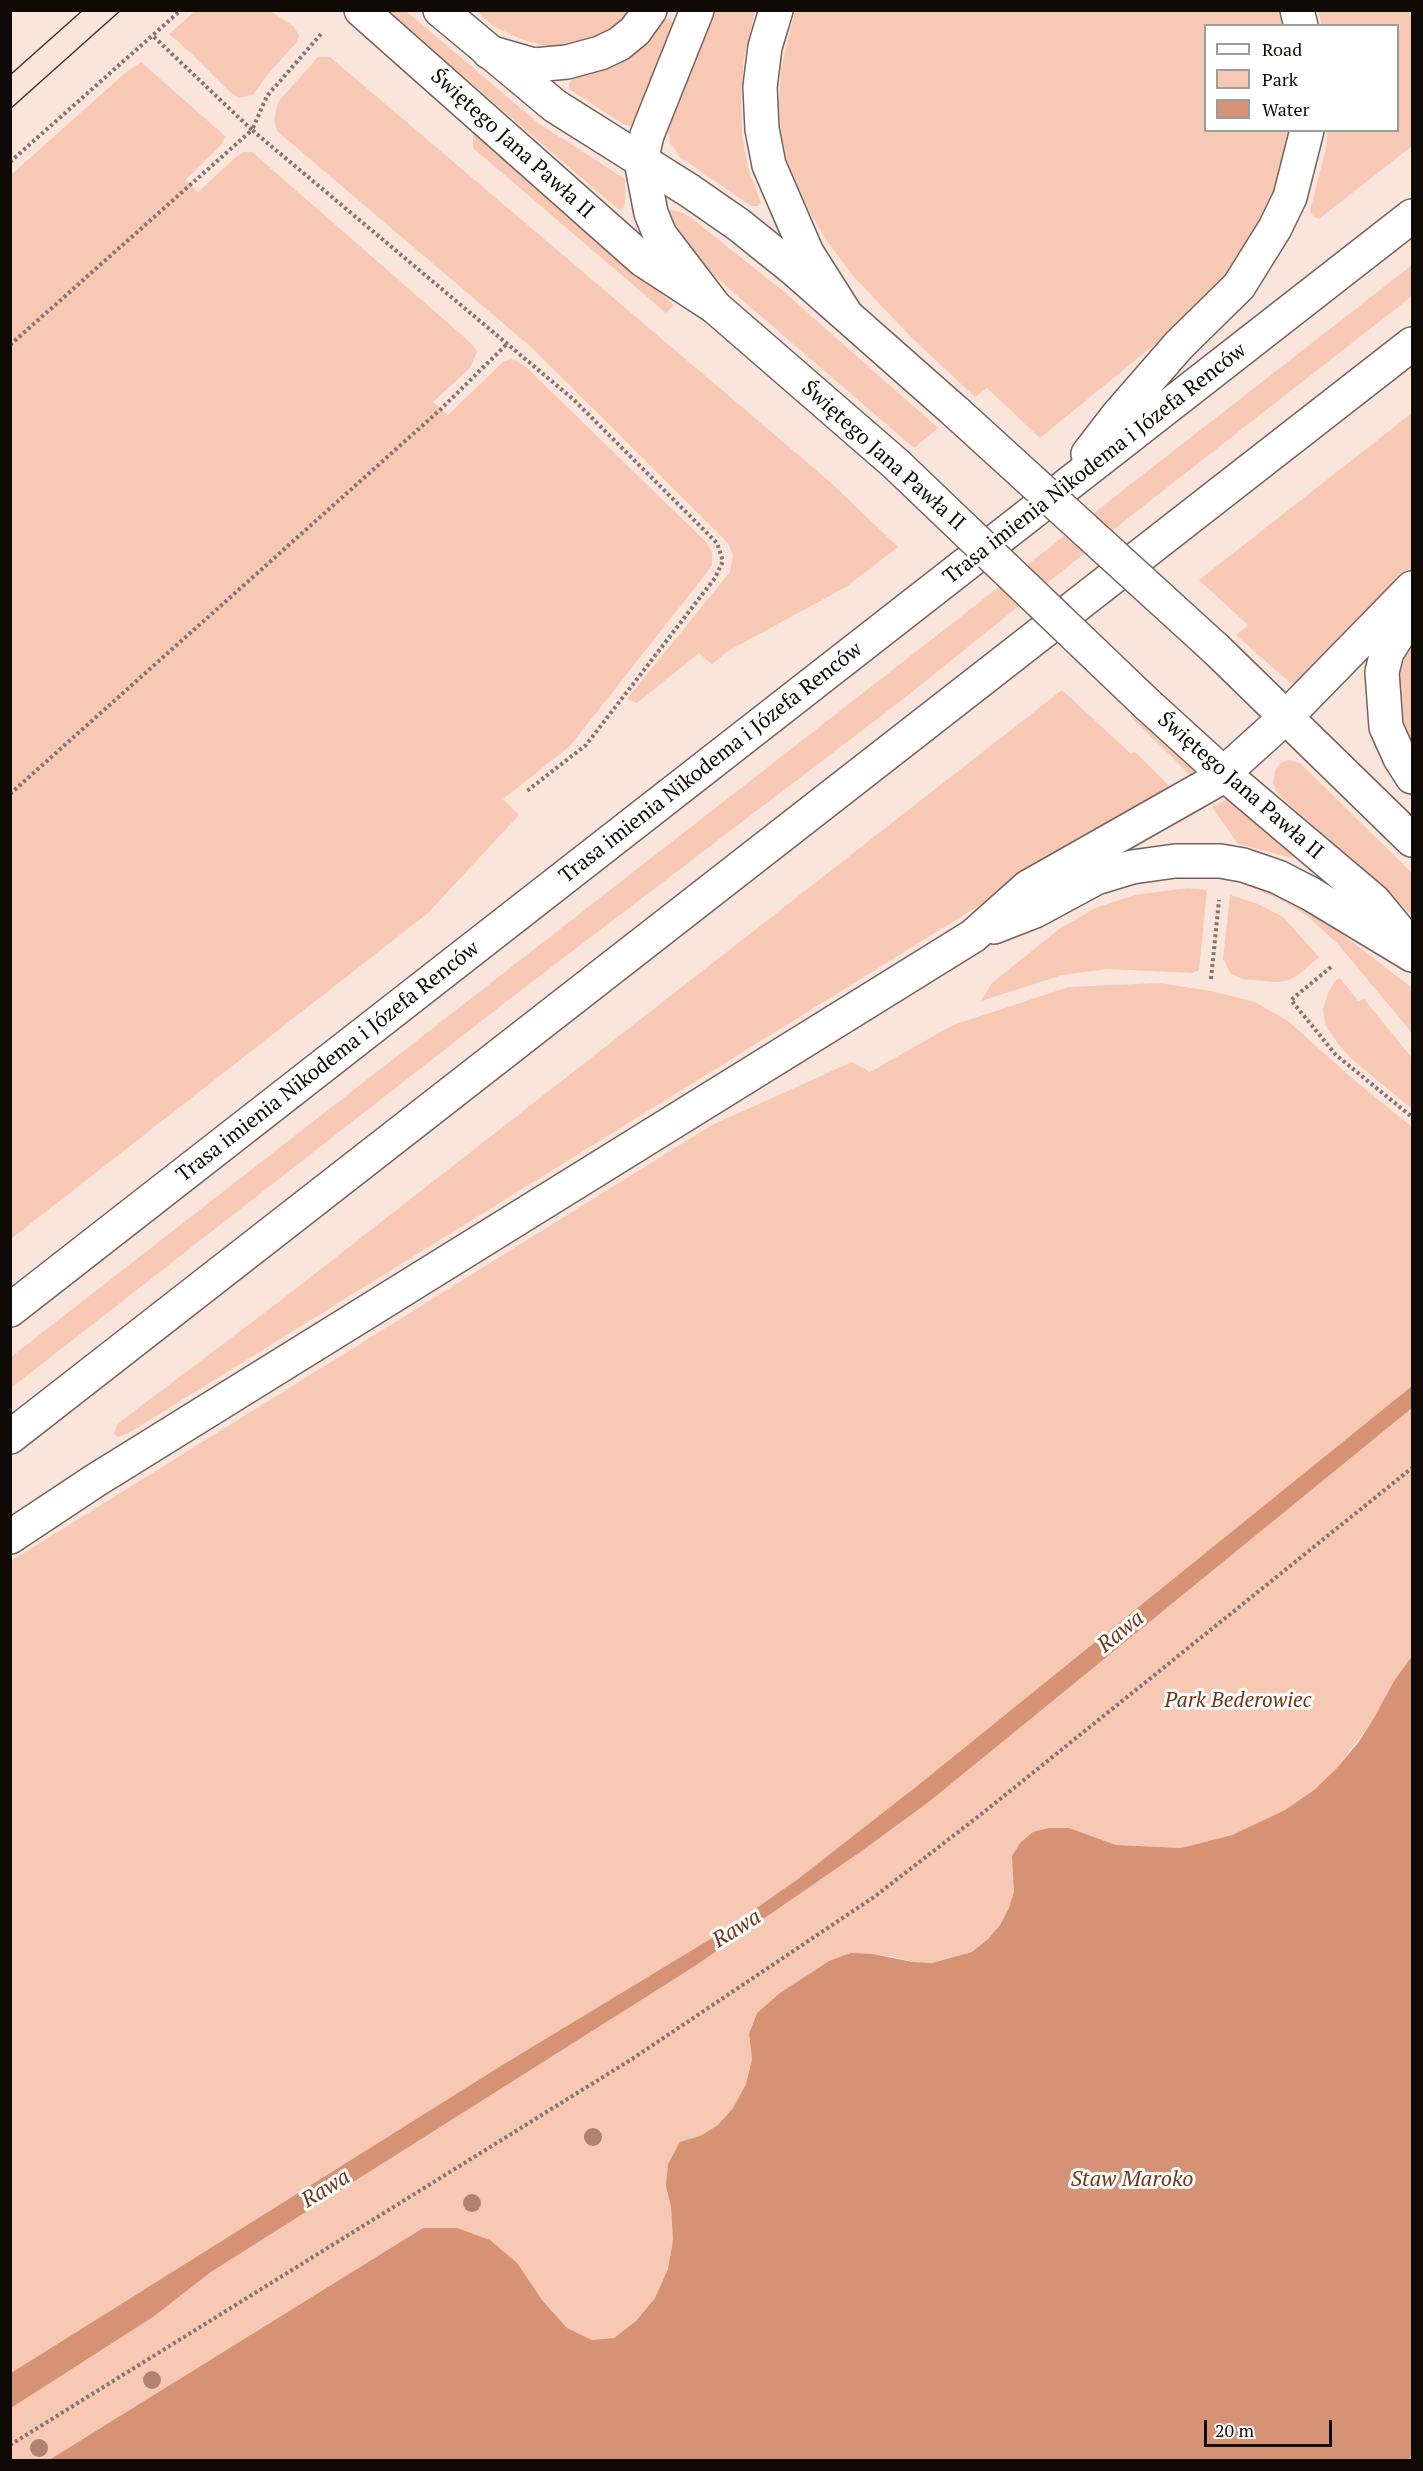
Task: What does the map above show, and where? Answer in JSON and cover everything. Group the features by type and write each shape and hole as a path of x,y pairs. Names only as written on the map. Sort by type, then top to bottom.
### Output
{"main road":[{"name":"Świętego Jana Pawła II","path":"361,10 643,260 715,307 896,464 1147,704 1224,774 1374,901 1413,947"},
{"path":"440,10 555,106 739,225 846,314 957,412 1217,650 1413,840"},
{"path":"489,52 534,65 567,63 600,53 619,44 634,31 650,10"},
{"path":"697,10 647,135 641,161 651,213 660,235 715,307"},
{"path":"776,10 765,48 760,87 762,129 769,165 807,253 846,314"},
{"path":"1060,492 1133,397 1179,345 1239,286 1275,228 1290,197 1306,132"},
{"name":"Trasa imienia Nikodema i Józefa Renców","path":"10,1310 1413,216"},
{"path":"10,1437 1413,344"},
{"path":"10,1537 106,1474 973,936 1029,887 1173,806 1224,774 1287,716 1413,588"},
{"path":"1413,613 1387,652 1382,672 1386,727 1400,758 1413,777"},
{"path":"973,936 1035,911 1096,878 1132,867 1175,861 1220,861 1243,865 1278,877 1413,955"}],"path":[{"path":"10,162 181,10"},
{"path":"10,345 252,130 267,96 321,34"},
{"path":"153,36 252,130 573,399 717,543 723,561 715,578 586,746 527,791"},
{"path":"10,794 441,409 508,343"},
{"path":"1211,979 1220,893"},
{"path":"1331,967 1291,1000 1336,1055 1413,1117"},
{"path":"10,2445 632,2059 874,1897 984,1812 1413,1468"}],"green space":[{"path":"195,11 270,11 293,26 299,35 297,42 267,75 253,95 239,98 230,92 169,34"},
{"path":"387,11 406,11 538,123 625,179 623,209 618,209"},
{"path":"476,11 630,11 605,33 590,41 565,48 545,46 521,39 495,27"},
{"path":"715,11 755,11 744,58 741,97 742,135 748,168 761,203 758,206 751,206 680,157 671,144 668,133 671,120"},
{"path":"795,11 1278,11 1284,24 1204,24 1204,132 1289,132 1276,189 1253,237 1226,277 1176,327 1040,438 987,388 975,397 911,337 853,276 830,245 811,215 787,161 781,132 779,101 781,69"},
{"path":"1318,11 1412,11 1412,146 1319,219 1310,211 1327,144 1327,132 1399,132 1399,24 1322,24"},
{"path":"663,19 670,19 674,25 631,126 625,125 569,89 572,79 597,72 621,61"},
{"path":"318,57 330,57 829,481 898,547 846,587 728,651 712,664 699,653 637,703 627,699 730,572 733,555 728,543 531,347 277,131 274,120 278,102"},
{"path":"141,62 225,136 221,145 185,180 198,192 236,157 244,152 252,152 472,344 477,352 470,368 433,402 448,415 504,361 513,359 525,366 706,542 712,552 712,566 570,746 503,799 519,815 428,913 11,1239 11,175 125,73"},
{"path":"473,131 674,305 666,313 473,148"},
{"path":"669,210 678,211 690,217 783,291 938,428 914,448 697,261 677,239 667,214"},
{"path":"1412,265 1412,296 1132,515 902,700 507,1001 11,1388 11,1357"},
{"path":"1412,413 1412,571 1328,660 1296,685 1288,681 1236,635 1248,625 1199,580"},
{"path":"1412,638 1412,747 1400,720 1397,692 1401,661"},
{"path":"1062,690 1130,753 1135,752 1170,787 127,1434 118,1437 114,1434 117,1425 133,1412 280,1301"},
{"path":"1138,711 1197,769 1190,775 1130,716"},
{"path":"1288,760 1300,763 1412,873 1412,915 1278,794 1273,783 1275,771 1280,763"},
{"path":"1229,798 1293,853 1292,858 1238,844 1212,807"},
{"path":"1250,880 1303,904 1412,988 1412,1033 1337,943 1307,916 1287,903 1249,886"},
{"path":"1187,888 1207,890 1199,970 1193,973 1107,969 1062,975 981,1001 992,983 1058,930 1095,908 1135,895"},
{"path":"1230,895 1258,904 1283,917 1319,957 1287,981 1243,979 1231,974 1223,959"},
{"path":"1340,978 1358,1001 1364,999 1412,1058 1412,1109 1354,1061 1325,1025 1323,1009 1328,993 1334,982"},
{"path":"1159,983 1211,991 1255,1002 1288,1021 1354,1080 1412,1127 1412,1386 917,1786 798,1879 722,1932 504,2064 11,2373 11,1561 712,1125 852,1062 870,1072 953,1025 1069,987"},
{"name":"Park Bederowiec","path":"1412,1408 1412,1656 1394,1681 1374,1719 1336,1769 1314,1790 1285,1810 1232,1835 1181,1848 1116,1845 1069,1828 1014,1892 1000,1925 972,1952 932,1963 913,1962 891,1956 829,1961 780,1993 757,2013 749,2034 752,2059 746,2084 733,2108 718,2125 700,2136 680,2143 666,2186 671,2207 673,2240 668,2269 655,2298 636,2321 614,2338 592,2340 567,2328 542,2300 423,2228 49,2460 11,2460 11,2408 153,2317 211,2272 695,1966 859,1853 930,1801"}],"water":[{"name":"Rawa","path":"1412,1386 1412,1408 930,1801 859,1853 695,1966 211,2272 153,2317 11,2408 11,2373 504,2064 722,1932 798,1879 917,1786"},
{"name":"Staw Maroko","path":"1412,1656 1412,2460 49,2460 423,2228 457,2228 490,2240 517,2263 542,2300 567,2328 592,2340 614,2338 636,2321 655,2298 668,2269 673,2240 671,2207 666,2186 668,2164 680,2142 700,2136 718,2125 733,2108 746,2084 752,2059 749,2034 757,2013 780,1993 829,1961 851,1953 932,1963 972,1952 1000,1925 1009,1908 1014,1892 1012,1856 1021,1842 1033,1832 1049,1828 1069,1828 1116,1845 1181,1848 1232,1835 1285,1810 1314,1790 1358,1743 1394,1681"}],"tram line":[{"path":"10,75 83,10"},
{"path":"10,109 121,10"}]}
